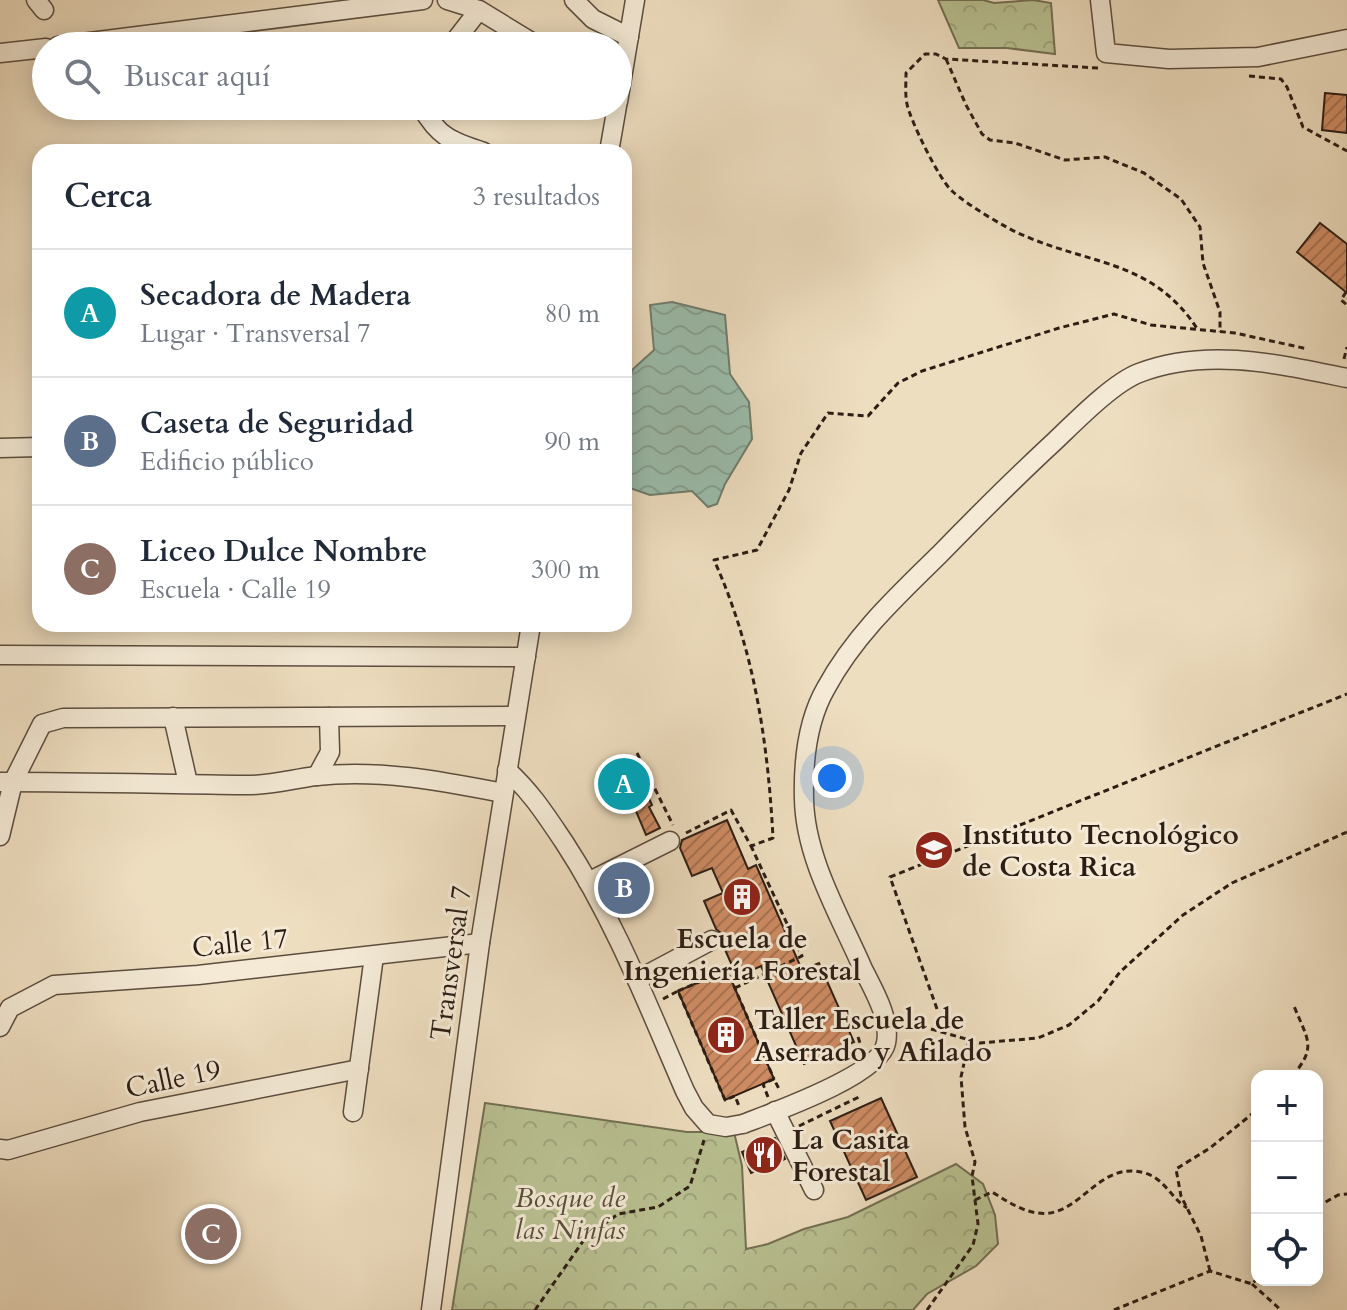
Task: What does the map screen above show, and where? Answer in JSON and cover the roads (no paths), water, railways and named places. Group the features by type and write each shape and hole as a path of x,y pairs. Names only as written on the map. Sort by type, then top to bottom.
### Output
{"street":[{"path":"169,32 423,0"},
{"path":"447,0 479,10 515,32"},
{"path":"574,0 593,19 619,32"},
{"path":"630,32 635,0"},
{"path":"1100,0 1106,53 1169,59 1258,57 1347,39"},
{"path":"462,32 479,10"},
{"path":"0,53 32,50"},
{"path":"428,120 432,127 456,144"},
{"path":"610,144 614,120"},
{"path":"507,770 529,790 612,923 685,1091 708,1124 726,1127 743,1124 775,1102 860,1074 882,1054 887,1042 885,1027 877,998 809,840 804,802 804,763 811,726 824,690 852,646 1024,470 1093,406 1135,374 1176,361 1206,358 1345,371"},
{"path":"0,448 32,447"},
{"name":"Transversal 7","path":"431,1310 480,943 530,632"},
{"path":"0,655 526,657"},
{"path":"0,836 7,782 42,724 63,718 516,716"},
{"path":"173,717 188,783"},
{"path":"317,776 330,752 329,717"},
{"path":"7,782 246,786 317,776 392,774 503,793"},
{"path":"588,882 670,841"},
{"path":"637,980 712,940"},
{"name":"Calle 17","path":"0,1027 10,1008 54,985 198,975 480,943"},
{"path":"353,1112 374,956"},
{"name":"Calle 19","path":"0,1149 8,1150 140,1112 359,1069"},
{"path":"775,1102 814,1190"}],"water":[{"path":"672,302 725,315 730,374 749,402 752,439 725,484 717,504 708,507 692,491 650,495 632,489 632,371 654,350 650,305"}],"place":[{"name":"Secadora de Madera","path":"624,784"},
{"name":"Instituto Tecnológico de Costa Rica","path":"934,850"},
{"name":"Caseta de Seguridad","path":"624,888"},
{"name":"Escuela de Ingeniería Forestal","path":"742,897"},
{"name":"Taller Escuela de Aserrado y Afilado","path":"726,1035"},
{"name":"La Casita Forestal","path":"764,1155"},
{"name":"Liceo Dulce Nombre","path":"211,1234"}],"park label":[{"name":"Bosque de las Ninfas","path":"570,1213"}]}
